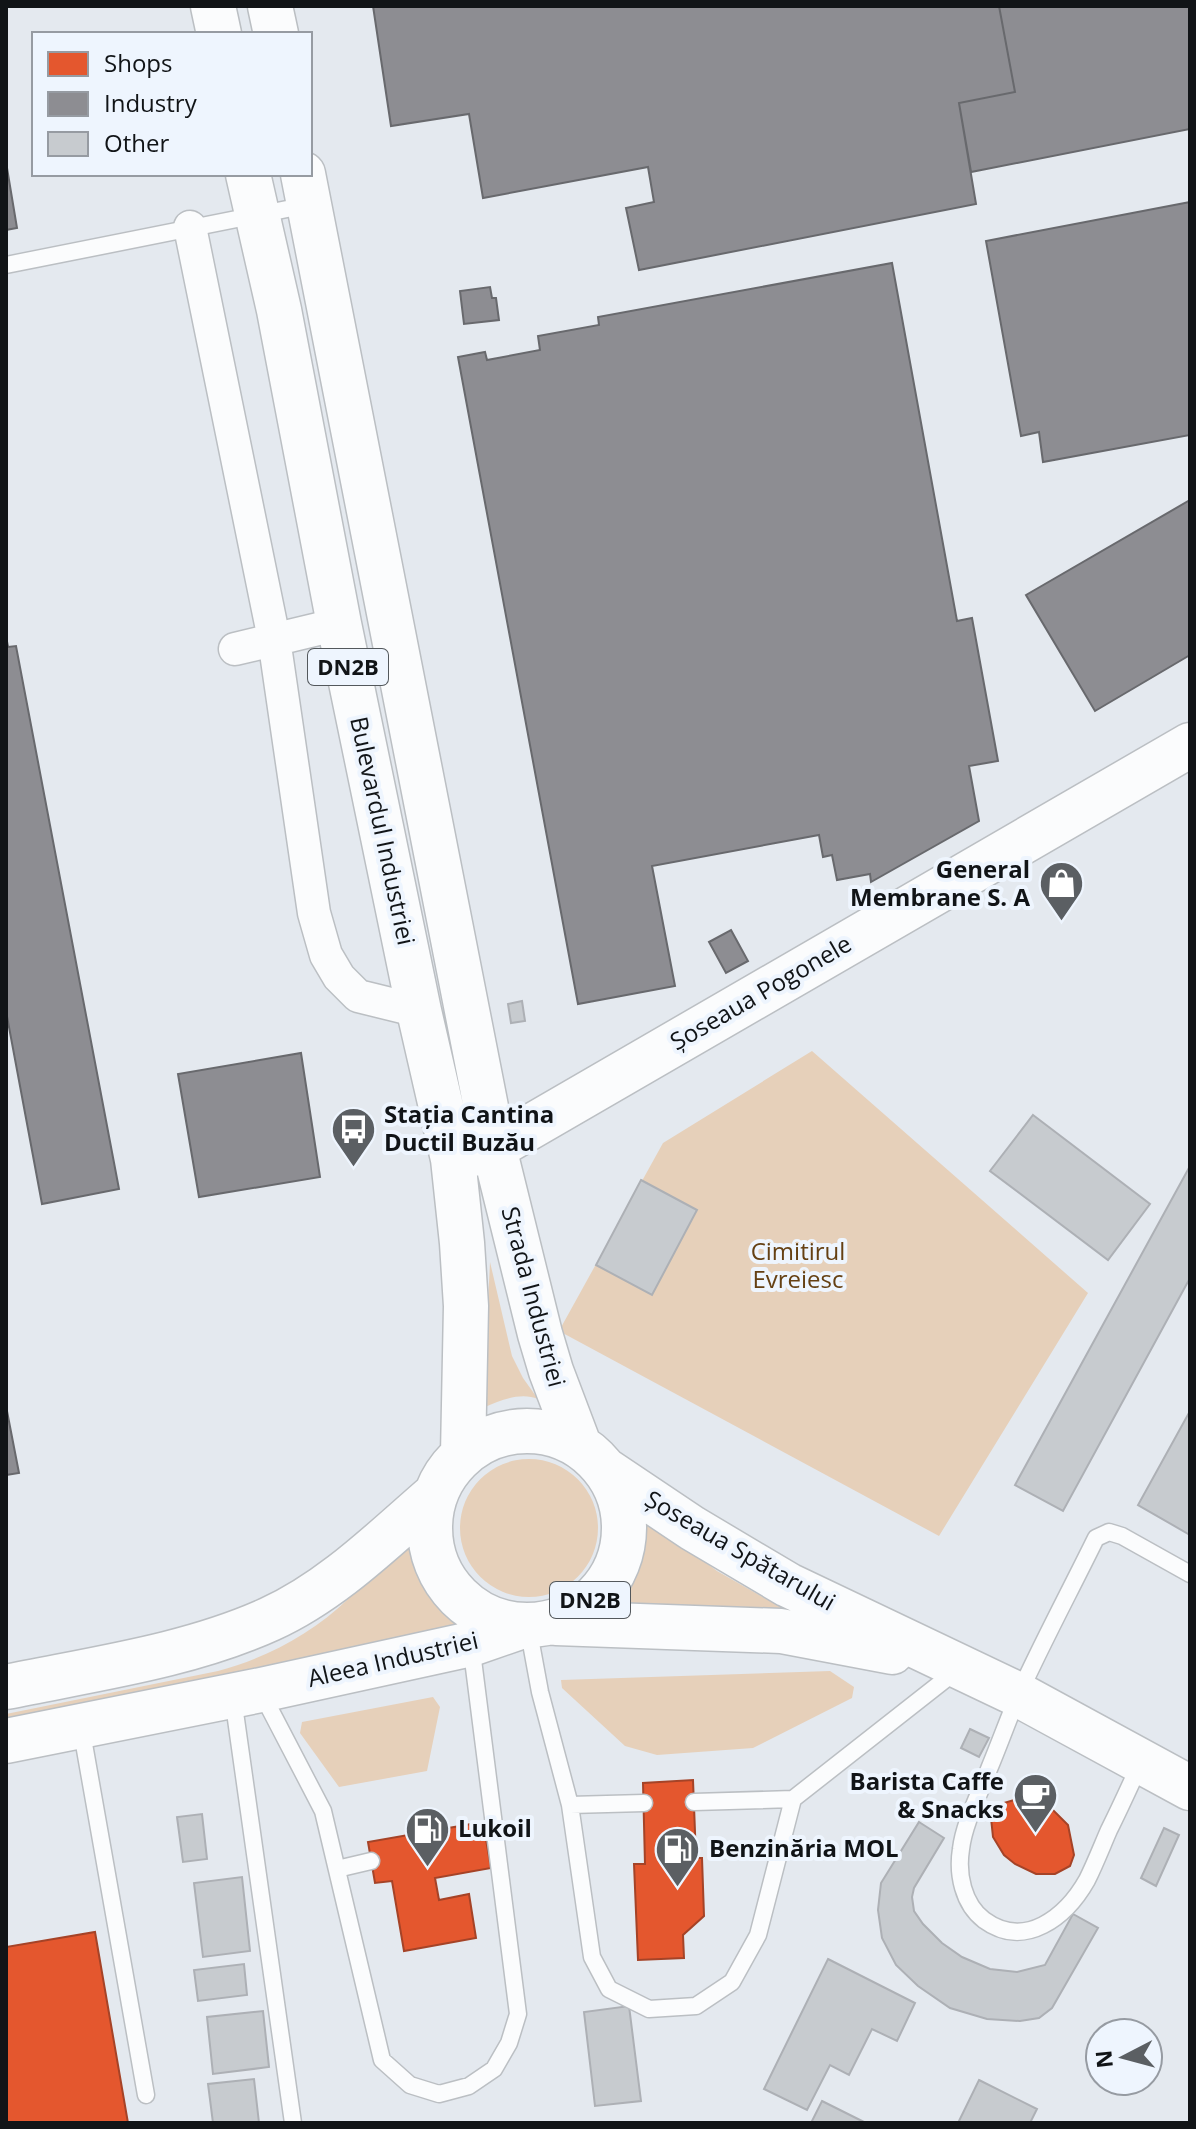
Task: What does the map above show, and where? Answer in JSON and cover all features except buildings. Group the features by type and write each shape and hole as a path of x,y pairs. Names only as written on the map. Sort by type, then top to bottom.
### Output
{"main road":[{"path":"213,6 219,32"},
{"path":"270,6 276,32"},
{"name":"Bulevardul Industriei","path":"306,189 473,1153"},
{"name":"Bulevardul Industriei","path":"252,194 279,310 339,624 419,1011 473,1153"},
{"name":"Șoseaua Pogonele","path":"473,1153 1190,745"},
{"name":"Strada Industriei","path":"463,1454 466,1306 462,1243 473,1153"},
{"name":"Strada Industriei","path":"473,1153 551,1371 593,1458"},
{"name":"Șoseaua Spătarului","path":"961,1667 781,1631 535,1625 497,1620 469,1606 448,1584 434,1556 430,1526 435,1495 446,1472 463,1454 489,1437 519,1430 551,1432 692,1528 788,1585 961,1667 1019,1695 1190,1788"},
{"name":"Șoseaua Spătarului","path":"535,1625 583,1607 605,1586 619,1559 625,1529 621,1499 593,1458"},
{"path":"6,1687 139,1660 222,1638 272,1619 343,1572 435,1495"},
{"name":"Aleea Industriei","path":"247,1693 471,1644 535,1625"},
{"path":"6,1741 247,1693"}],"street":[{"path":"190,227 274,639 314,913 326,955 339,977 358,996 419,1011"},
{"path":"235,649 339,624"}],"lane":[{"path":"6,265 190,227 252,194 306,189"},
{"path":"1141,1761 1085,1882 1062,1912 1030,1931 1014,1933 982,1919 964,1893 961,1848 1019,1695 1096,1538 1109,1532 1122,1536 1190,1574"},
{"path":"535,1625 540,1692 570,1805 592,1957 609,1989 649,2009 696,2006 732,1982 758,1935 793,1799"},
{"path":"247,1693 323,1811 382,2060 410,2085 439,2094 469,2086 494,2069 509,2043 518,2014 490,1833 471,1644"},
{"path":"694,1802 793,1799 961,1667"},
{"path":"247,1693 293,2123"},
{"path":"81,1726 146,2095"},
{"path":"570,1805 644,1803"},
{"path":"337,1869 371,1861"}],"green space":[{"name":"Cimitirul Evreiesc","path":"812,1051 1088,1293 939,1536 559,1331 663,1143"},
{"path":"490,1262 512,1356 538,1399 518,1397 485,1407"},
{"path":"529,1459 555,1464 578,1479 593,1502 598,1528 593,1554 578,1577 555,1592 529,1597 503,1592 480,1577 465,1554 460,1528 465,1502 480,1479 503,1464"},
{"path":"628,1504 717,1571 766,1599 805,1613 595,1613 622,1576 631,1550"},
{"path":"418,1519 436,1577 451,1601 474,1623 6,1727 6,1714 218,1671 271,1652 304,1634 334,1612"},
{"path":"830,1671 854,1687 852,1698 753,1748 657,1755 625,1746 562,1688 561,1680"},
{"path":"433,1697 440,1707 427,1771 339,1787 300,1733 302,1722"}],"place":[{"name":"General Membrane S. A","path":"1061,923"},
{"name":"Stația Cantina Ductil Buzău","path":"353,1168"},
{"name":"Barista Caffe & Snacks","path":"1035,1835"},
{"name":"Lukoil","path":"427,1868"},
{"name":"Benzinăria MOL","path":"678,1888"}]}
